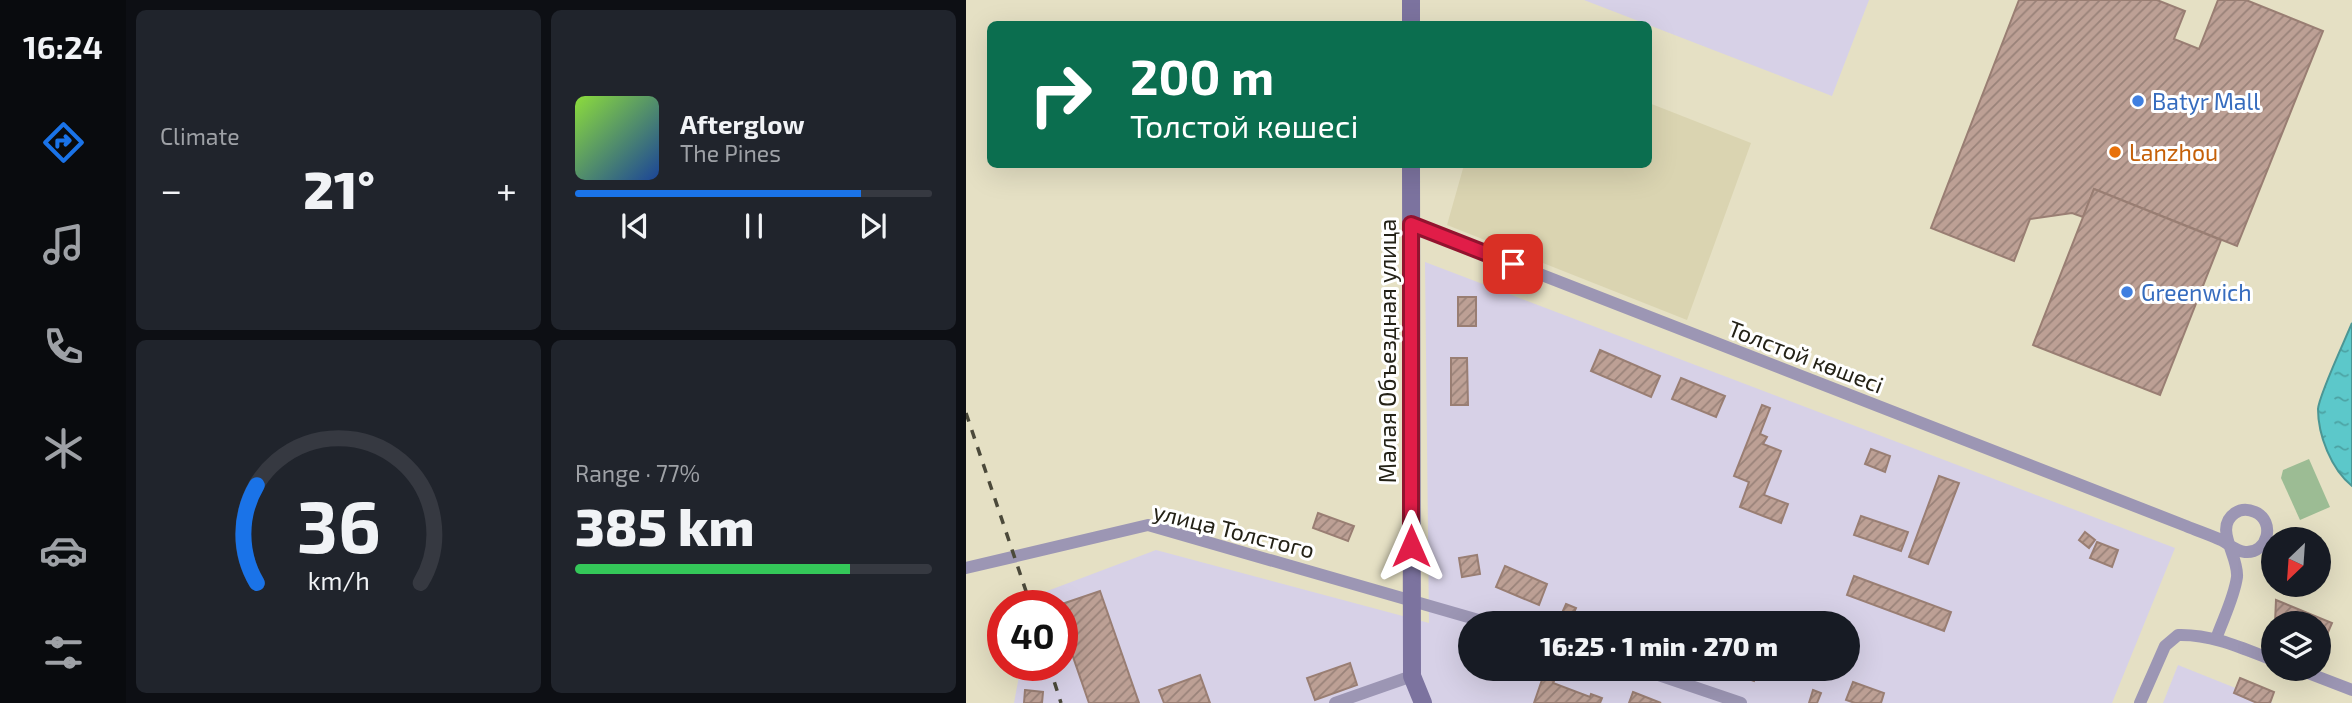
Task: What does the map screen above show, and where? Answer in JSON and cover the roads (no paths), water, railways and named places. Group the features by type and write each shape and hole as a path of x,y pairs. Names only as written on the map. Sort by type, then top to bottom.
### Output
{"street":[{"path":"1411,0 1411,21"},
{"name":"Малая Объездная улица","path":"1411,168 1412,676 1423,703"},
{"name":"Толстой көшесі","path":"1411,224 2186,526"},
{"path":"2186,526 2212,525 2247,509 2259,514 2267,525 2266,539 2246,560 2237,576 2216,639"},
{"path":"2229,518 2225,532 2236,559 2237,576"},
{"name":"улица Толстого","path":"966,568 1148,525 1458,614"},
{"path":"2186,526 2243,552 2258,549"},
{"path":"2140,703 2165,646 2178,635 2216,639 2261,656"},
{"path":"1335,703 1412,676"},
{"path":"1676,681 1741,703"},
{"path":"2329,681 2352,690"}],"water":[{"path":"2352,323 2352,486 2327,451 2320,430 2318,409 2327,380"}],"railway":[{"path":"966,413 1026,590"},
{"path":"1054,681 1061,703"}],"place":[{"name":"Batyr Mall","path":"2138,101"},
{"name":"Lanzhou","path":"2115,152"},
{"name":"Greenwich","path":"2127,292"}]}
